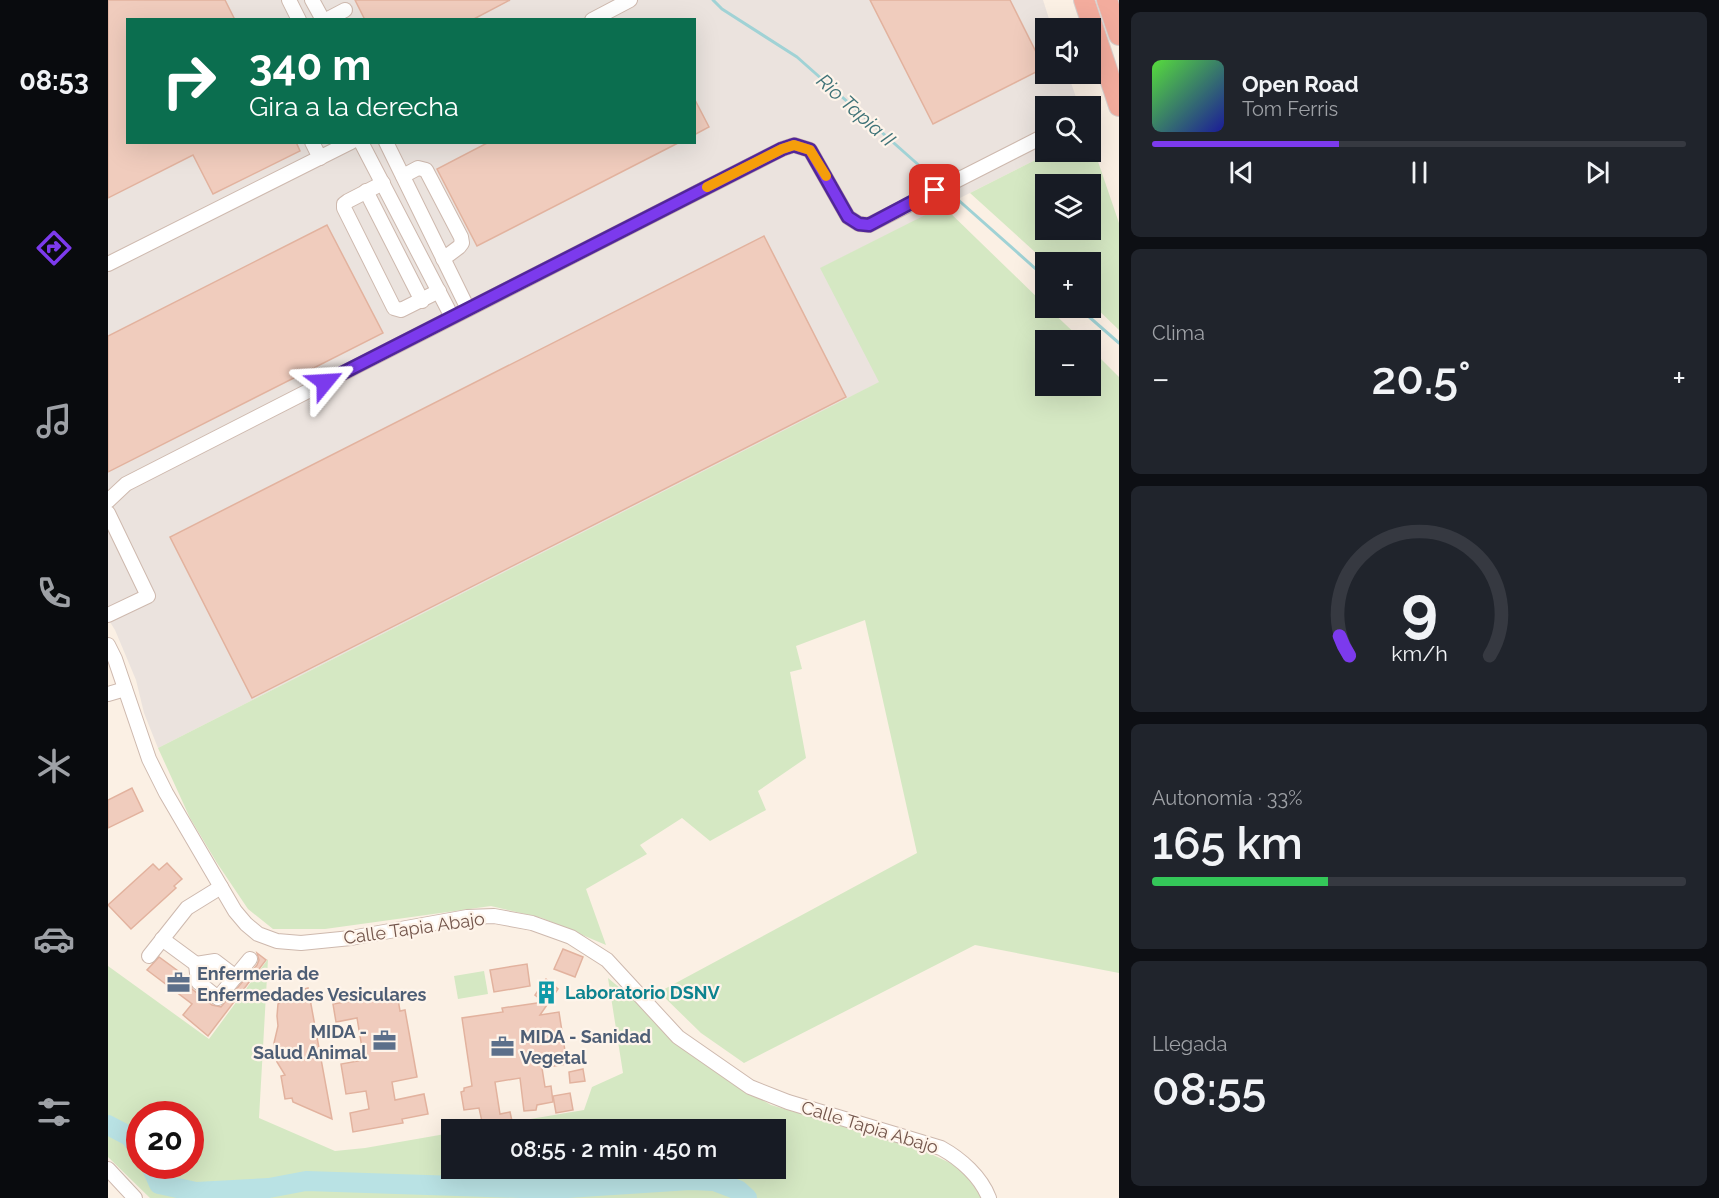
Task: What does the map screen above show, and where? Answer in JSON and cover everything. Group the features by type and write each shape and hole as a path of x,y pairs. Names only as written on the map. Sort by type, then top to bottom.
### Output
{"highway":[{"path":"1083,0 1119,106"},
{"path":"1107,0 1119,35"}],"street":[{"path":"289,0 298,18"},
{"path":"312,0 323,18"},
{"path":"596,18 630,0"},
{"path":"328,18 345,10"},
{"path":"108,501 126,484 782,149 794,145 810,150 848,217 859,224 869,225 1035,140"},
{"path":"313,144 320,158"},
{"path":"108,264 347,144"},
{"path":"362,144 452,317"},
{"path":"387,144 468,309"},
{"path":"403,176 418,168 426,170 461,237 462,243 459,247 443,259"},
{"path":"383,183 344,204 344,208 394,308 401,310 439,291"},
{"path":"366,191 422,301"},
{"path":"108,513 148,596 108,615"},
{"name":"Calle Tapia Abajo","path":"108,645 115,659 148,759 235,911 258,934 277,941 301,943 351,938 468,917 494,916 532,923 571,937 608,960 678,1037 750,1087 788,1102 941,1148 955,1155 976,1177 989,1198"},
{"path":"108,694 125,689"},
{"path":"149,956 187,908 221,887"},
{"path":"162,939 196,964 215,961 236,976"},
{"path":"196,964 198,982 218,998 250,959"},
{"path":"108,1169 135,1198"}],"shaded area":[{"path":"108,0 1043,0 1049,18 1035,18 1035,84 1071,84 1076,96 1035,96 1035,160 821,268 880,382 158,748 144,713 136,680 108,619"}],"green space":[{"path":"1035,160 1035,162 1098,162 1119,223 1119,330 1101,313 1101,252 1035,252 970,193"},
{"path":"943,206 1035,295 1035,318 1059,318 1071,330 1035,330 1035,396 1101,396 1101,359 1119,377 1119,973 975,945 744,1063 701,1033 659,992 917,853 865,620 796,646 802,669 790,672 806,758 758,791 766,810 710,841 682,818 640,845 647,854 586,889 606,945 542,918 491,906 325,929 273,929 248,909 190,818 158,748 879,382 820,268"},
{"path":"268,959 259,1118 335,1151 441,1135 441,1179 786,1179 786,1119 530,1119 584,1110 592,1087 623,1073 608,978 733,1083 771,1105 916,1147 961,1168 982,1198 150,1198 131,1179 204,1179 204,1101 126,1101 126,1175 108,1157 108,966 209,1039"},
{"path":"484,971 488,994 458,999 454,976"}],"building":[{"path":"108,0 225,0 234,18 126,18 126,144 297,144 300,151 213,194 193,155 108,198"},
{"path":"355,0 510,0 476,18 364,18"},
{"path":"870,0 1010,0 1035,50 1035,73 933,124"},
{"path":"696,102 709,127 696,134"},
{"path":"485,144 676,144 477,246 437,169"},
{"path":"327,225 383,333 108,472 108,336"},
{"path":"764,236 846,397 252,698 170,537"},
{"path":"132,788 143,811 108,828 108,800"},
{"path":"167,863 182,879 174,886 176,888 131,929 108,905 153,864 159,870"},
{"path":"563,949 583,957 575,977 554,969"},
{"path":"257,953 266,960 208,1036 183,1015 192,1004 147,970 159,957 189,979 192,989 212,1005 221,1007 257,965 259,960"},
{"path":"527,964 530,986 494,992 490,970"},
{"path":"546,979 558,989 540,1015 559,1012 567,1064 542,1068 545,1087 551,1086 553,1102 537,1105 536,1110 524,1111 520,1078 495,1082 500,1114 510,1112 512,1119 481,1119 479,1108 464,1110 461,1092 464,1088 472,1086 462,1018 503,1012 502,1008 544,1002 535,995"},
{"path":"308,988 332,1119 293,1102 292,1098 285,1099 281,1076 285,1075 277,1062 275,1052 278,1004"},
{"name":"MIDA - Salud Animal","path":"397,993 400,1011 405,1010 417,1077 392,1082 395,1100 424,1094 428,1114 402,1119 403,1123 353,1132 350,1113 369,1109 366,1091 346,1094 341,1064 364,1060 357,1018 336,1022 333,1004"},
{"path":"583,1069 585,1081 570,1083 569,1072"},
{"path":"570,1093 573,1110 556,1113 553,1096"}],"waterway":[{"name":"Rio Tapia II","path":"713,0 722,9 797,57 940,184"},
{"name":"Rio Tapia II","path":"947,190 1035,268"},
{"name":"Rio Tapia II","path":"1090,318 1119,343"},
{"path":"108,1125 126,1134"},
{"path":"157,1179 159,1184 196,1192 269,1188 306,1181 552,1189 690,1180 714,1181 738,1190 747,1198"}],"slow traffic":[{"path":"707,187 794,145 810,150 826,176"}],"place":[{"name":"Enfermeria de Enfermedades Vesiculares","path":"179,983"},
{"name":"Laboratorio DSNV","path":"547,992"},
{"name":"MIDA - Salud Animal","path":"385,1041"},
{"name":"MIDA - Sanidad Vegetal","path":"502,1046"}],"route":[{"path":"325,382 782,149 794,145 810,150 848,217 859,224 869,225 935,190"}]}
